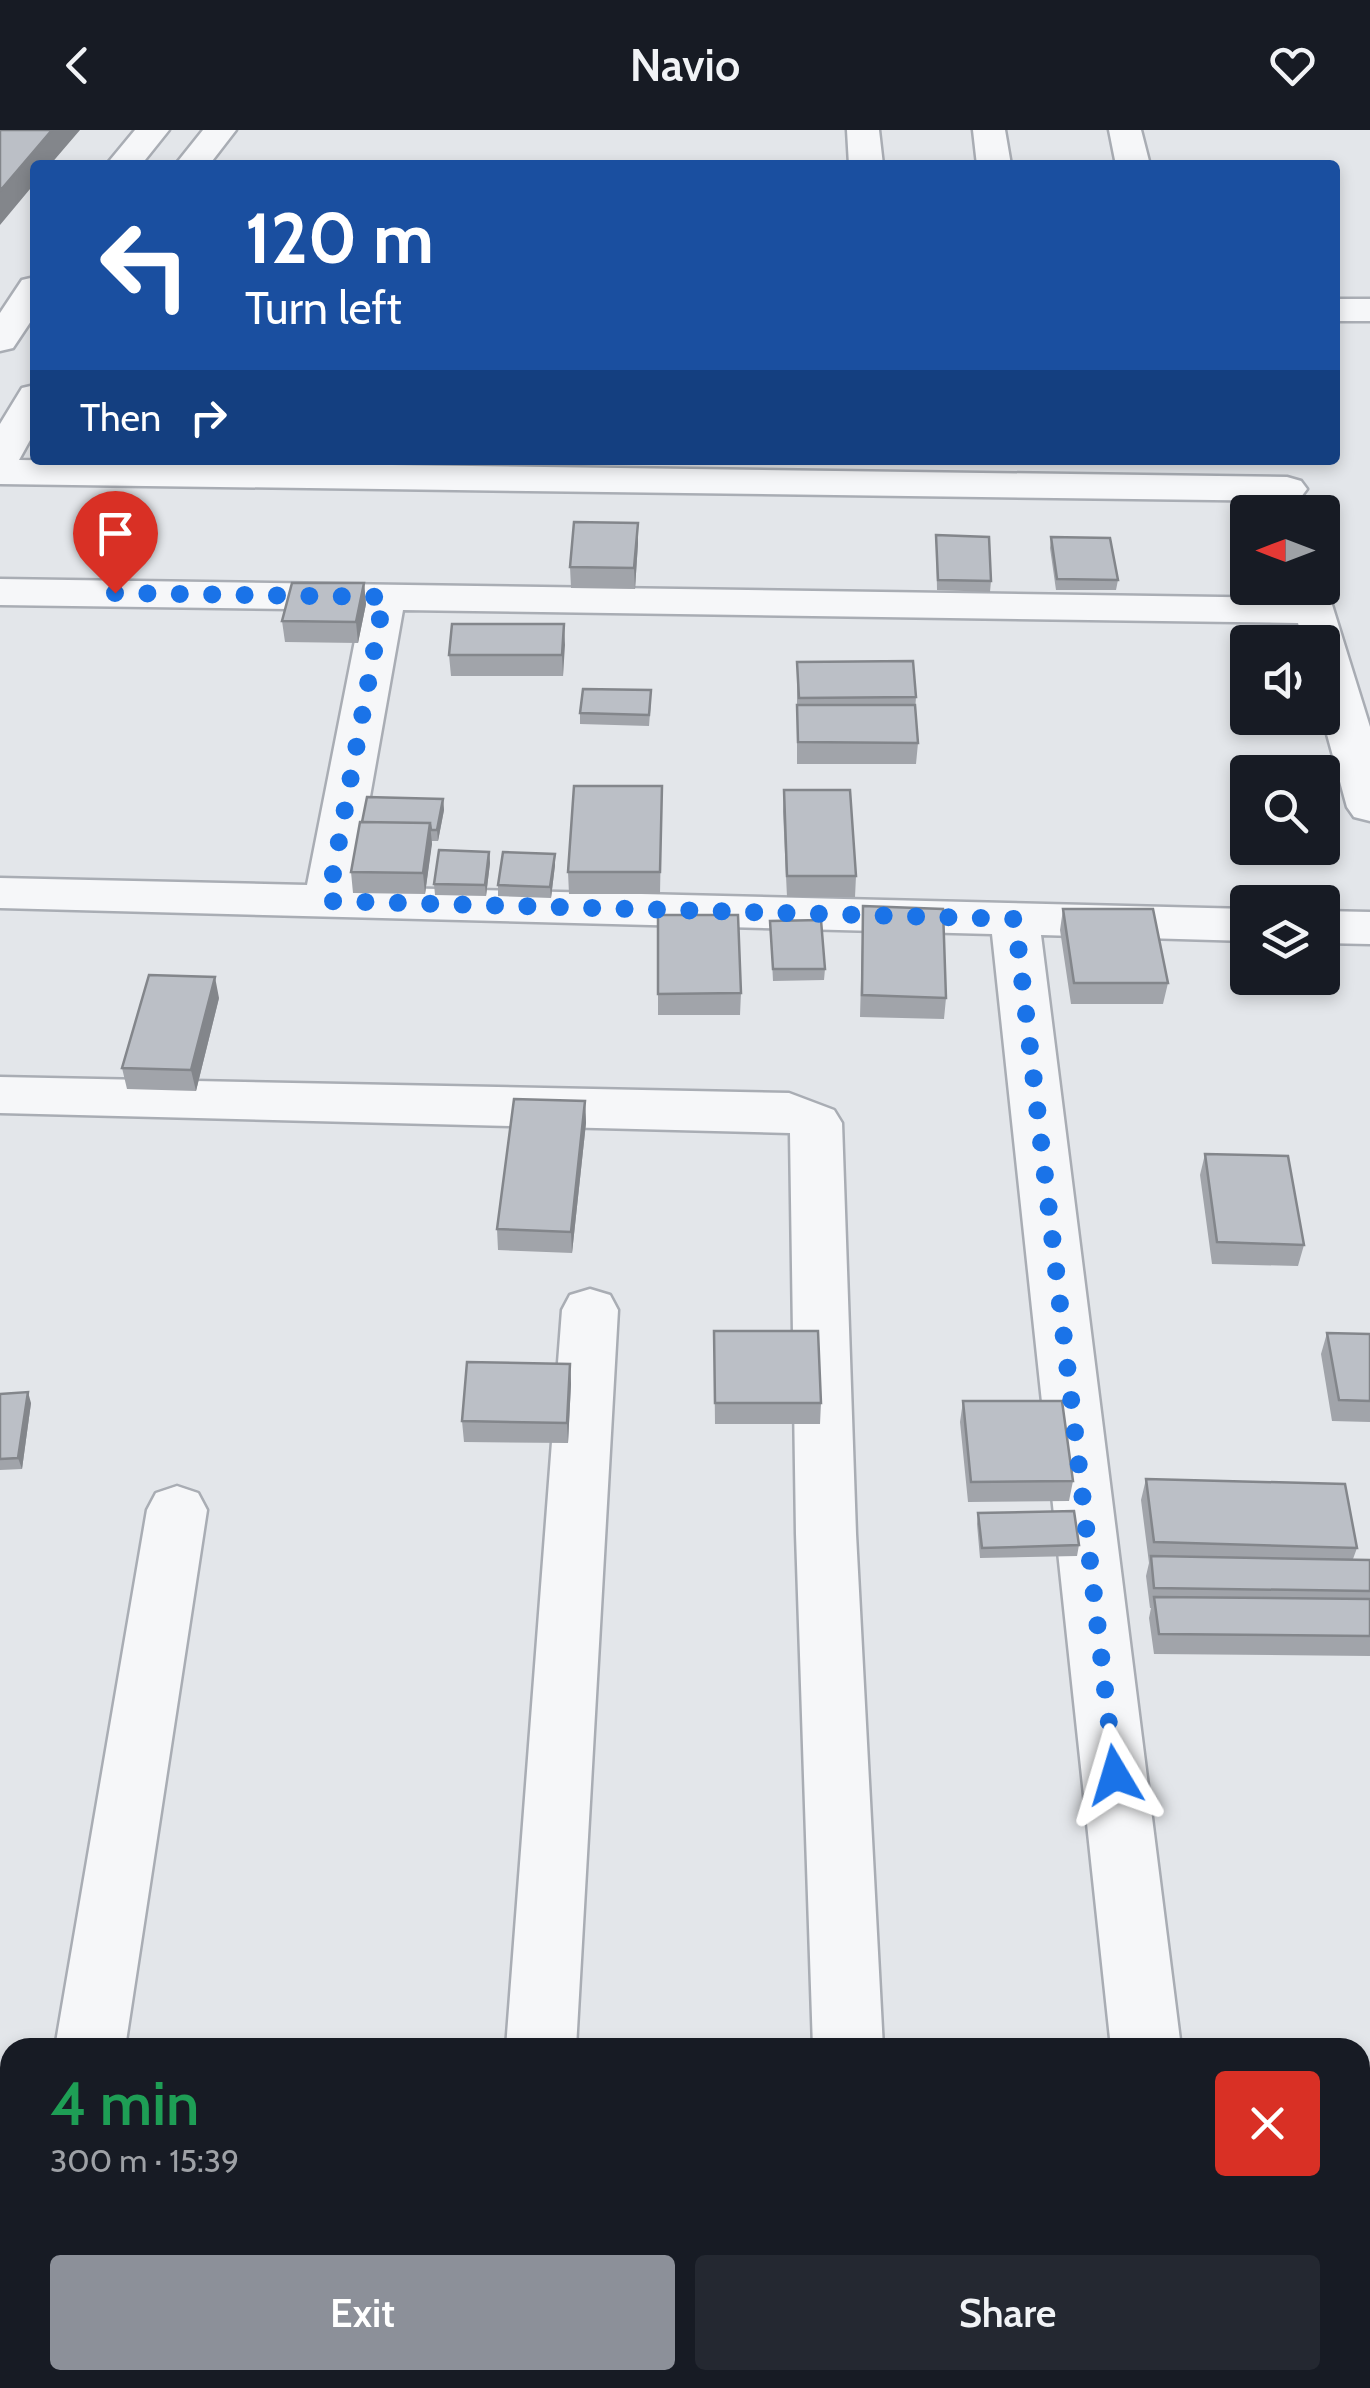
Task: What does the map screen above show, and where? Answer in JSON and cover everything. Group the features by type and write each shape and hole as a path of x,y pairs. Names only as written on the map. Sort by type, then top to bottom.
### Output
{"street":[{"path":"127,160 152,130"},
{"path":"196,160 220,130"},
{"path":"863,130 866,160"},
{"path":"988,130 993,160"},
{"path":"1125,130 1132,160"},
{"path":"0,340 29,274"},
{"path":"1340,310 1370,310"},
{"path":"0,460 30,405"},
{"path":"0,472 1287,487"},
{"path":"0,592 1230,599"},
{"path":"328,901 384,597"},
{"path":"1313,605 1370,807"},
{"path":"0,893 1230,925"},
{"path":"1015,919 1145,2038"},
{"path":"1340,927 1370,928"},
{"path":"0,1095 788,1112 816,1123 826,1534 848,2038"},
{"path":"542,2038 590,1310"},
{"path":"92,2038 177,1510"}],"building":[{"path":"0,130 52,130 0,191"},
{"path":"574,522 638,523 634,568 570,567"},
{"path":"936,535 989,537 991,581 938,580"},
{"path":"1051,537 1110,538 1118,580 1057,579"},
{"path":"292,583 364,583 356,622 282,621"},
{"path":"452,624 564,624 562,655 449,655"},
{"path":"913,661 916,697 799,698 797,662"},
{"path":"583,689 651,690 649,715 580,713"},
{"path":"797,705 915,705 918,743 798,742"},
{"path":"574,786 662,786 660,872 568,872"},
{"path":"784,790 850,790 856,876 787,876"},
{"path":"367,797 443,799 437,830 431,830 430,823 362,822"},
{"path":"360,822 430,823 423,873 351,872"},
{"path":"439,850 489,852 485,885 434,884"},
{"path":"503,852 555,854 550,887 498,885"},
{"path":"863,906 943,909 946,998 862,995"},
{"path":"1063,909 1153,909 1168,983 1074,983"},
{"path":"658,915 738,915 741,993 658,994"},
{"path":"821,920 825,969 773,969 770,921"},
{"path":"149,975 215,977 191,1070 122,1068"},
{"path":"514,1099 585,1101 571,1232 497,1229"},
{"path":"1205,1154 1288,1156 1304,1245 1217,1242"},
{"path":"714,1331 818,1331 821,1403 715,1403"},
{"path":"1327,1333 1370,1334 1370,1401 1339,1400"},
{"path":"467,1362 570,1364 567,1423 462,1421"},
{"path":"28,1392 18,1458 0,1459 0,1394"},
{"path":"963,1401 1062,1401 1073,1481 971,1482"},
{"path":"1146,1479 1345,1484 1357,1548 1154,1542"},
{"path":"1074,1511 1079,1545 982,1548 978,1513"},
{"path":"1151,1556 1370,1560 1370,1591 1154,1588"},
{"path":"1154,1597 1370,1599 1370,1636 1159,1634"}],"route":[{"path":"115,593 384,597 328,901 1015,919 1115,1775"}]}
